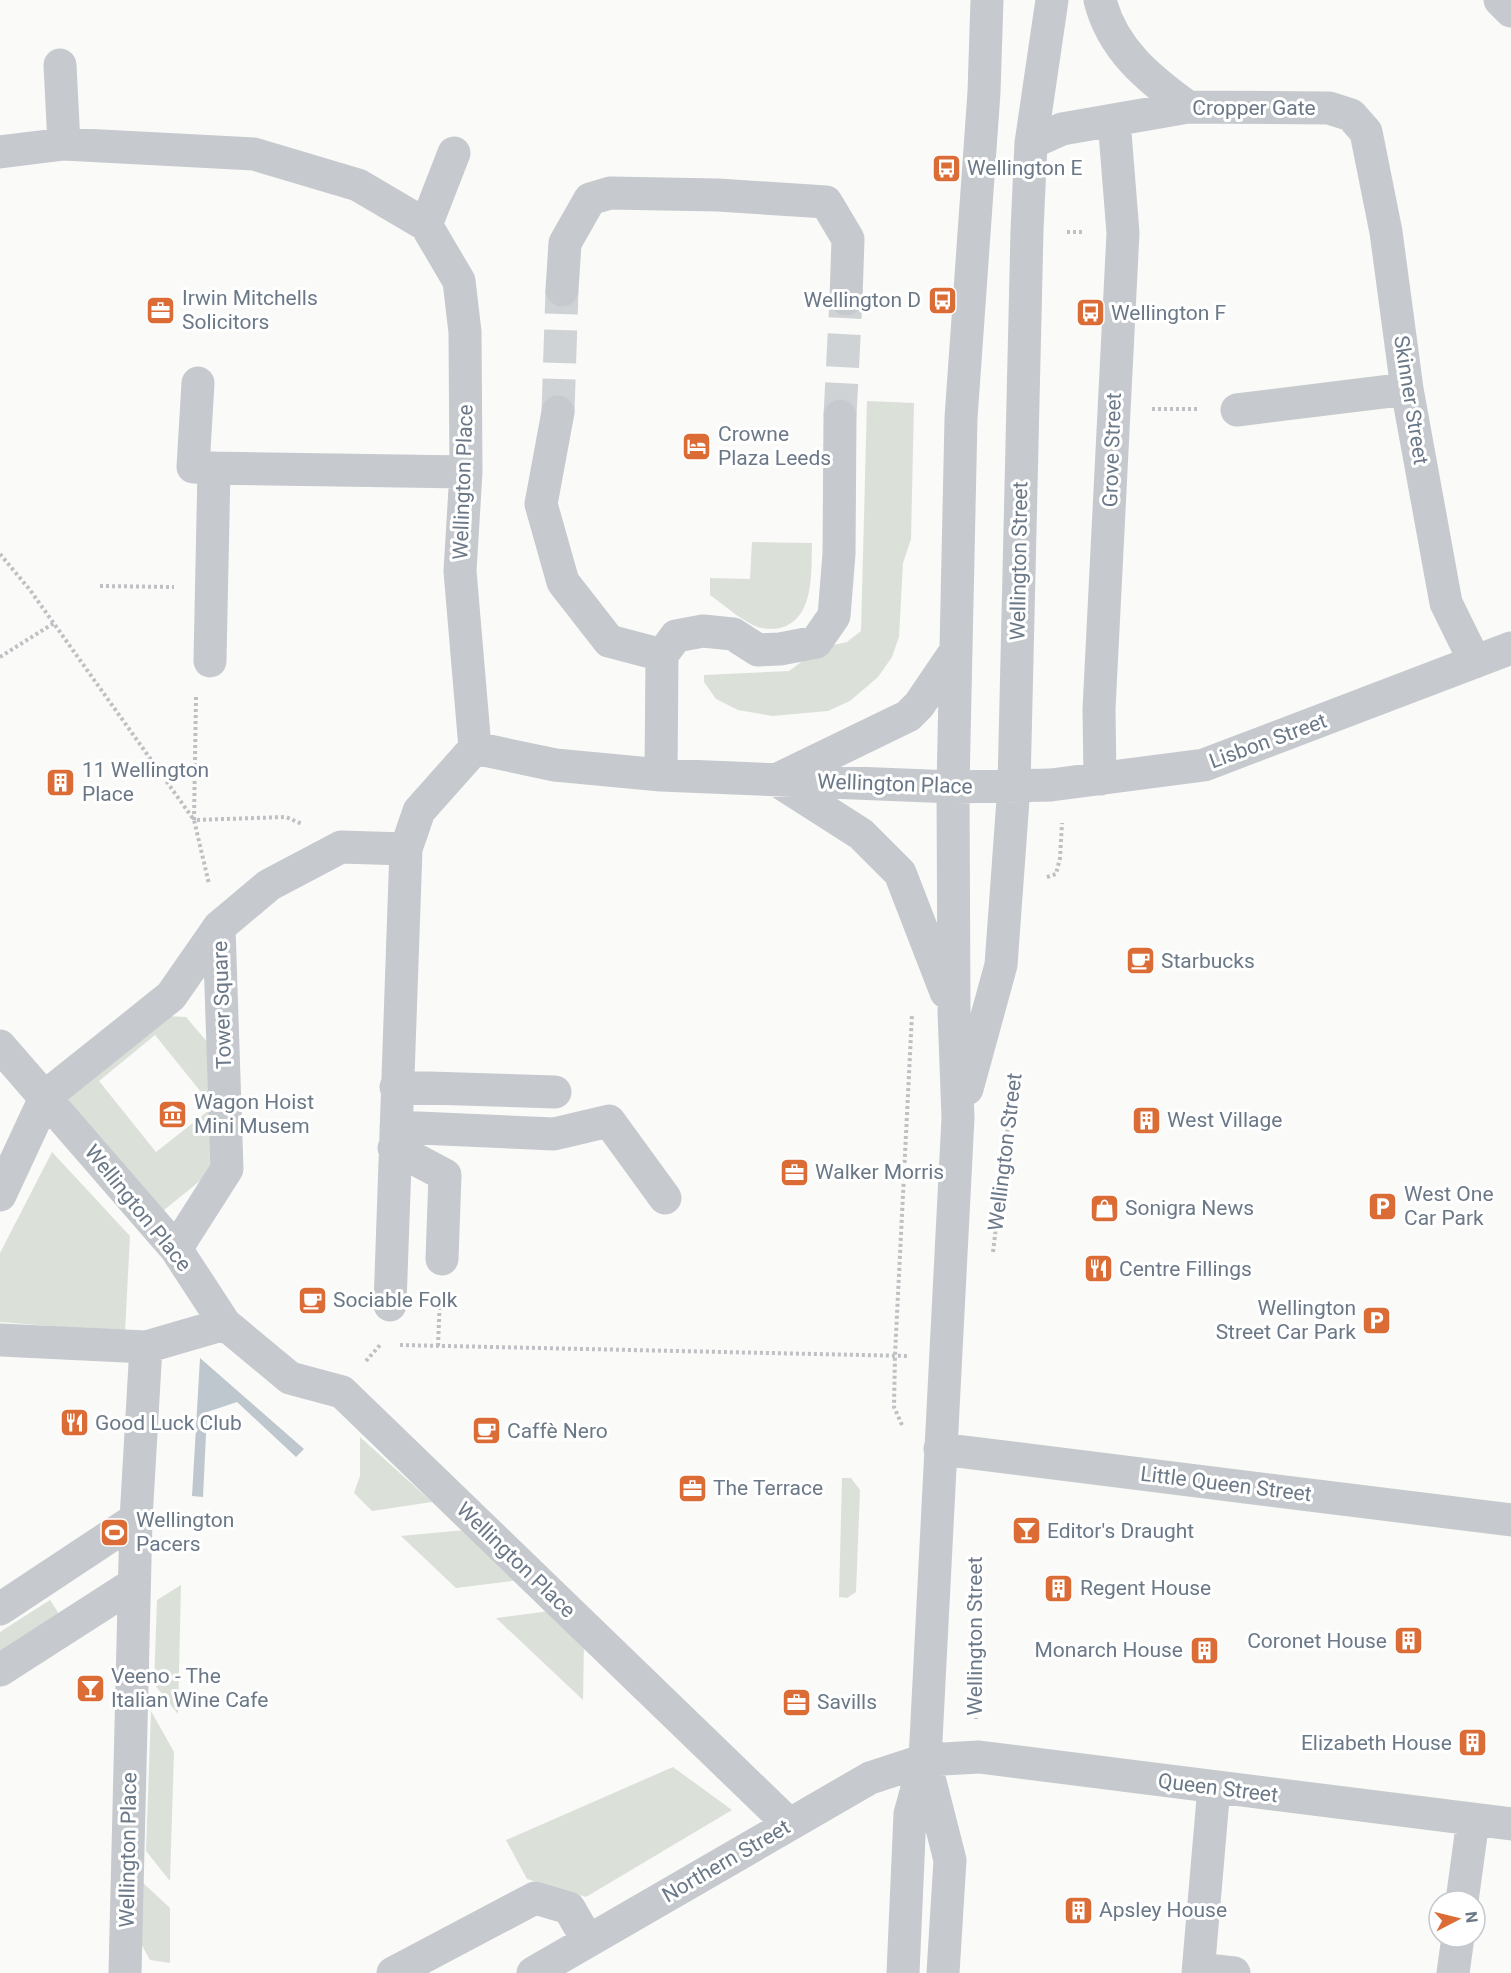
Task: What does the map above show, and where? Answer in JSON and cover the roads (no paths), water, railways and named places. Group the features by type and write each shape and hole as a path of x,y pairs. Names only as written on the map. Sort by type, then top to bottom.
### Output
{"street":[{"name":"Wellington Street","path":"903,1973 910,1814 925,1760 958,1118 954,1011 953,787 961,418 984,92 987,0"},
{"name":"Wellington Street","path":"958,1118 1001,965 1014,786 1031,143 1052,0"},
{"path":"1100,0 1108,24 1125,53 1155,83 1188,107"},
{"path":"1500,0 1511,11"},
{"path":"60,65 64,144"},
{"name":"Cropper Gate","path":"1031,143 1062,129 1188,107 1329,108 1351,115 1366,132"},
{"name":"Grove Street","path":"1100,779 1099,709 1123,233 1114,120"},
{"name":"Skinner Street","path":"1366,132 1386,232 1407,389 1446,603 1475,662"},
{"name":"Wellington Place","path":"0,152 64,144 254,154 358,185 426,225 459,281 465,332 466,472 459,571 476,748 555,765 661,776 953,787 1014,786"},
{"path":"426,225 454,153"},
{"path":"562,290 565,243 590,199 610,193 718,195 826,202 848,239 846,299"},
{"path":"198,383 193,467 466,472"},
{"path":"1237,410 1407,389"},
{"path":"558,412 541,504 563,582 609,641 662,655"},
{"path":"661,776 662,655 676,636 703,631 733,634 759,650 780,649 816,642 834,616 839,554 840,416"},
{"path":"210,661 214,468"},
{"name":"Lisbon Street","path":"1014,786 1051,785 1204,765 1511,648"},
{"name":"Wellington Place","path":"777,780 908,716 919,705 955,652"},
{"path":"390,1305 406,849 418,811 476,748"},
{"name":"Wellington Place","path":"777,780 861,834 900,873 954,1011"},
{"path":"0,1195 11,1152 46,1096 171,996 219,927 269,885 341,847 406,849"},
{"name":"Tower Square","path":"176,1249 227,1169 219,927"},
{"name":"Wellington Place","path":"0,1046 46,1096 176,1249 225,1324 290,1378 342,1392 789,1824"},
{"path":"396,1087 555,1092"},
{"path":"395,1138 554,1134 609,1121 665,1198"},
{"path":"395,1138 445,1175 442,1258"},
{"path":"0,1340 146,1347 225,1324"},
{"name":"Wellington Place","path":"125,1973 135,1519 146,1347"},
{"name":"Little Queen Street","path":"940,1449 1511,1520"},
{"path":"0,1609 135,1519"},
{"path":"0,1670 134,1584"},
{"name":"Queen Street","path":"925,1760 972,1757 1511,1824"},
{"name":"Wellington Street","path":"925,1760 950,1860 944,1973"},
{"name":"Northern Street","path":"533,1973 870,1778 925,1760"},
{"path":"1214,1787 1199,1971 1234,1973"},
{"path":"1464,1889 1473,1820"},
{"path":"393,1973 535,1898 569,1908 588,1941"},
{"path":"1453,1973 1456,1949"}],"tunnel":[{"path":"558,412 562,290"},
{"path":"840,416 846,299"}],"place":[{"name":"Wellington E","path":"946,168"},
{"name":"Wellington D","path":"942,300"},
{"name":"Irwin Mitchells Solicitors","path":"161,310"},
{"name":"Wellington F","path":"1090,313"},
{"name":"Crowne Plaza Leeds","path":"697,446"},
{"name":"11 Wellington Place","path":"61,782"},
{"name":"Starbucks","path":"1140,961"},
{"name":"Wagon Hoist Mini Musem","path":"173,1114"},
{"name":"West Village","path":"1146,1120"},
{"name":"Walker Morris","path":"794,1172"},
{"name":"West One Car Park","path":"1383,1206"},
{"name":"Sonigra News","path":"1104,1208"},
{"name":"Centre Fillings","path":"1098,1269"},
{"name":"Sociable Folk","path":"312,1300"},
{"name":"Wellington Street Car Park","path":"1377,1320"},
{"name":"Good Luck Club","path":"74,1423"},
{"name":"Caffè Nero","path":"486,1431"},
{"name":"The Terrace","path":"692,1488"},
{"name":"Editor's Draught","path":"1026,1531"},
{"name":"Wellington Pacers","path":"115,1532"},
{"name":"Regent House","path":"1059,1588"},
{"name":"Coronet House","path":"1408,1641"},
{"name":"Monarch House","path":"1204,1650"},
{"name":"Veeno - The Italian Wine Cafe","path":"90,1688"},
{"name":"Savills","path":"796,1702"},
{"name":"Elizabeth House","path":"1473,1743"},
{"name":"Apsley House","path":"1078,1910"}]}
